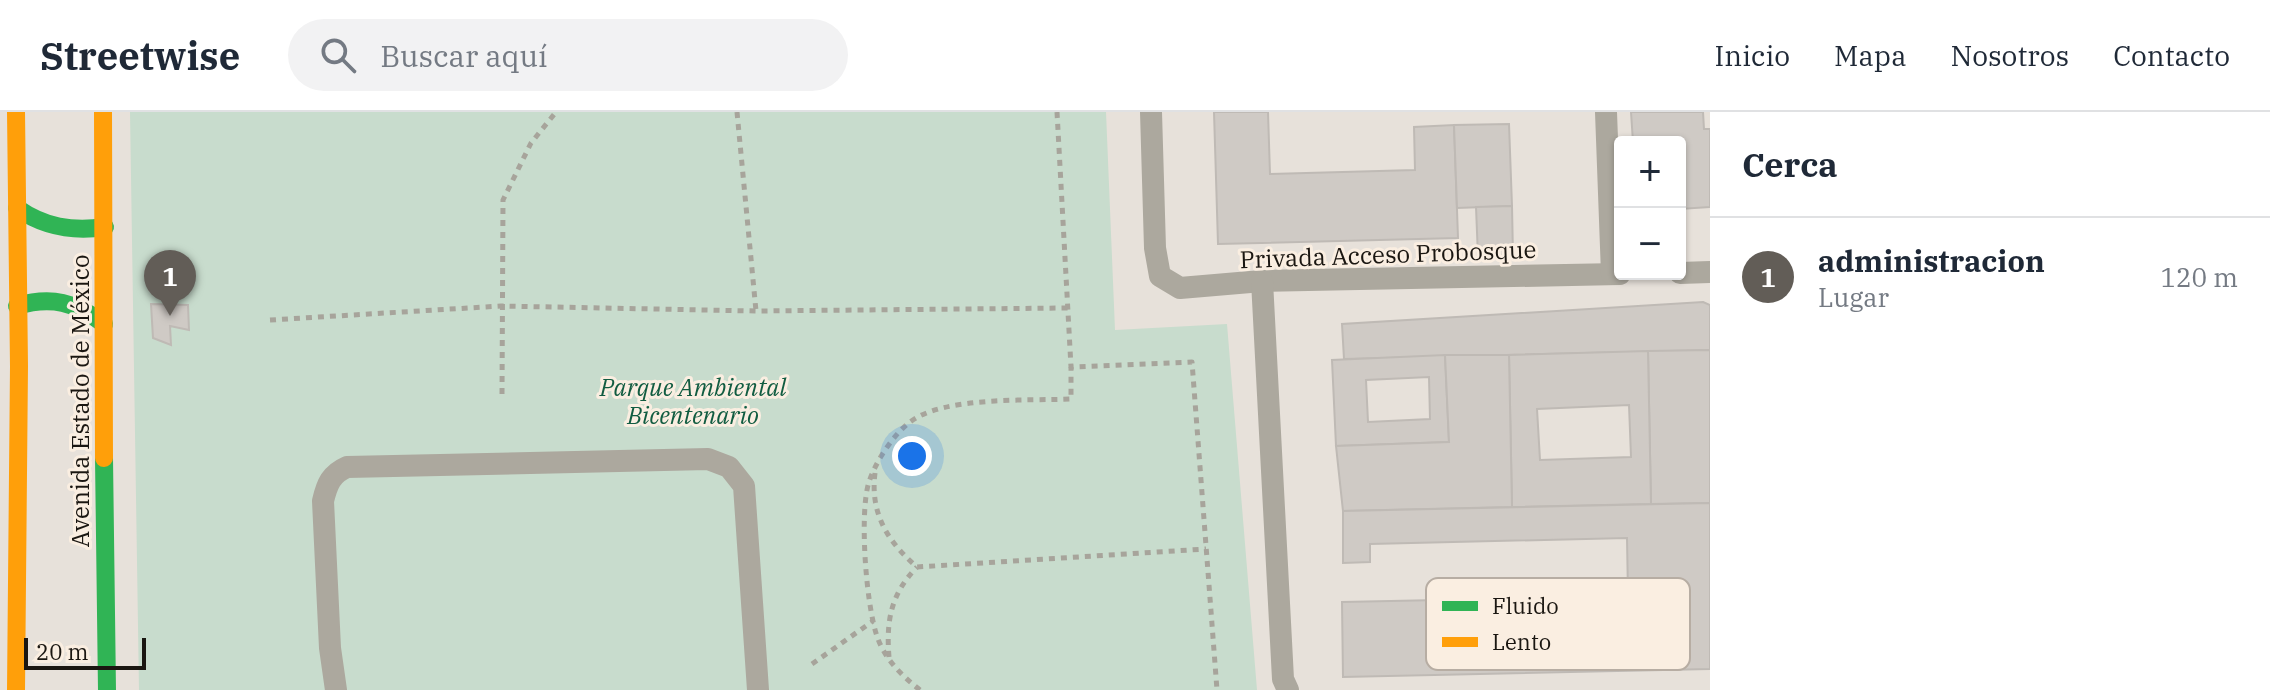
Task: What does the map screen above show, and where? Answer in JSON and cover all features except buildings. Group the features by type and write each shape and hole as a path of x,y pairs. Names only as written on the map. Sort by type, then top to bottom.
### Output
{"main road":[{"path":"16,112 16,690"},
{"name":"Avenida Estado de México","path":"103,112 104,608 107,690"},
{"path":"17,208 38,222 61,227 78,230 105,227"},
{"path":"17,306 36,299 77,304 104,324"}],"lane":[{"name":"Privada Acceso Probosque","path":"1151,112 1155,248 1160,276 1180,288 1262,281 1614,274"},
{"path":"1606,112 1614,242"},
{"path":"1686,273 1710,272"},
{"path":"1262,281 1283,679 1288,690"},
{"path":"336,690 330,648 323,501 326,484 336,472 347,467 708,459 729,467 744,486 758,690"}],"path":[{"path":"502,394 503,200 531,143 556,112"},
{"path":"737,112 756,311"},
{"path":"920,690 898,673 878,640 870,610 864,504 869,480 891,442 911,421 951,404 1071,399 1057,112"},
{"path":"270,320 501,306 756,311 1068,308"},
{"path":"1071,367 1192,362 1217,690"},
{"path":"876,469 873,487 875,510 883,529 900,552 917,567"},
{"path":"890,658 887,633 892,607 901,584 917,567 1206,549"},
{"path":"812,664 873,621"}],"green space":[{"name":"Parque Ambiental Bicentenario","path":"130,112 1106,112 1115,330 1227,324 1257,690 139,690"}],"traffic: fast":[{"path":"17,208 38,220 59,226 81,229 105,227"},
{"path":"17,306 41,302 63,303 83,310 104,324"},
{"path":"104,458 107,690"}],"traffic: slow":[{"path":"16,112 19,366 16,690"},
{"path":"103,112 104,458"}],"place":[{"name":"administracion","path":"170,316"}]}
